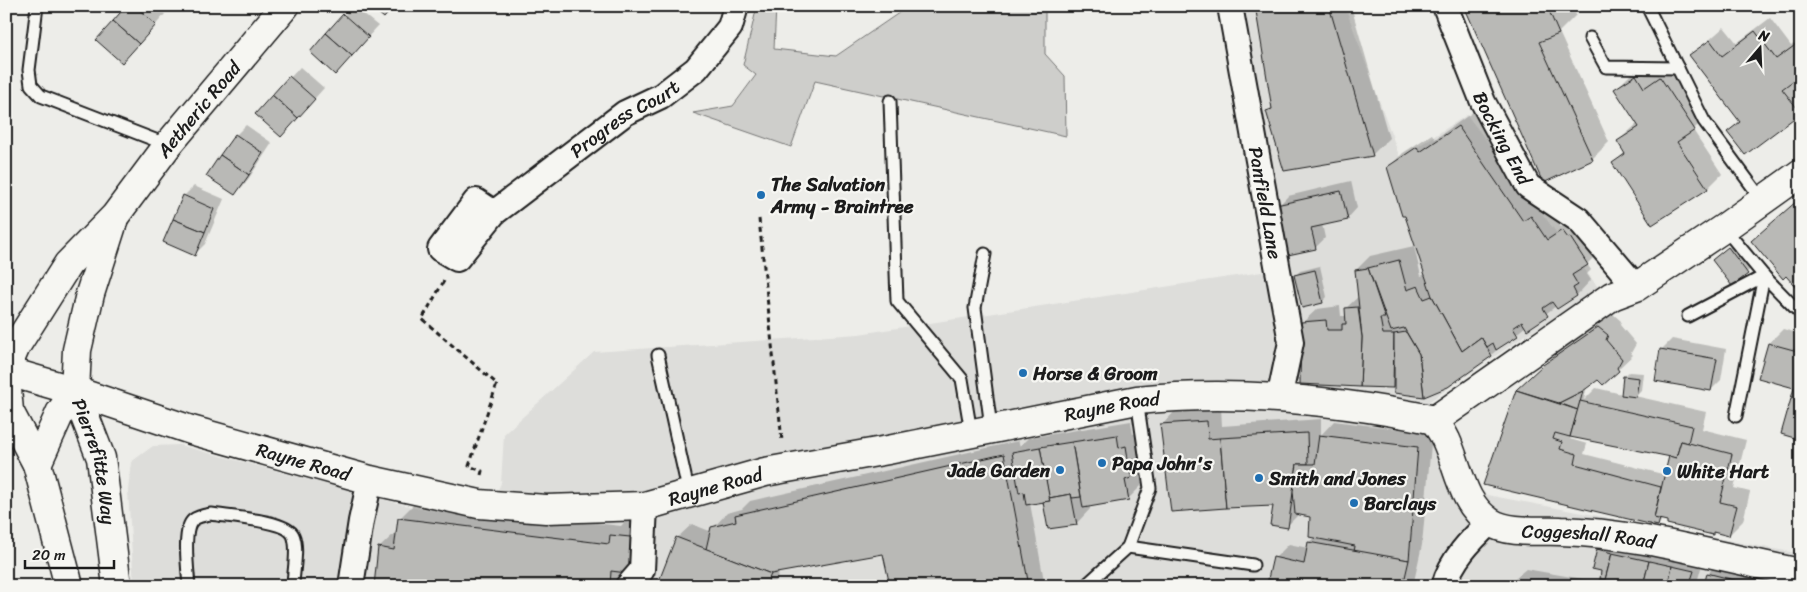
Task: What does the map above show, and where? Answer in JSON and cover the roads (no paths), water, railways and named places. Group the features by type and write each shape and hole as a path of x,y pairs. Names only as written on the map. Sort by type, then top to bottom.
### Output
{"main road":[{"name":"Aetheric Road","path":"6,370 16,346 68,264 115,216 168,145 285,6"},
{"path":"1490,522 1473,506 1467,496 1446,440 1435,420 1612,296 1636,287 1801,173"},
{"name":"Aetheric Road","path":"75,391 77,350 90,294 115,216"},
{"name":"Rayne Road","path":"6,370 191,430 370,480 479,504 578,510 645,506 785,469 1137,400 1176,396 1280,399 1390,411 1435,420"},
{"path":"6,378 9,411 37,464 69,586"},
{"name":"Pierrefitte Way","path":"37,464 60,413 75,391"},
{"name":"Pierrefitte Way","path":"75,391 101,458 117,586"},
{"name":"Coggeshall Road","path":"1490,522 1513,528 1588,532 1686,549 1791,572"}],"street":[{"name":"Progress Court","path":"457,259 440,249 476,201 494,212 625,113 661,96 696,69 730,27 736,6"},
{"name":"Panfield Lane","path":"1230,6 1291,342 1280,399"},
{"name":"Bocking End","path":"1445,6 1483,102 1528,186 1579,220 1636,287"},
{"path":"351,586 370,480"},
{"path":"628,586 642,570 645,506"},
{"path":"1444,586 1447,576 1461,552 1490,522"}],"lane":[{"path":"37,6 29,70 31,85 40,96 168,145"},
{"path":"1647,6 1704,121 1762,201"},
{"path":"1590,38 1606,67 1678,68"},
{"path":"890,101 897,301 962,379 981,430"},
{"path":"1724,228 1764,276 1801,314"},
{"path":"981,430 975,308 984,254"},
{"path":"1688,316 1764,276"},
{"path":"1736,416 1764,276"},
{"path":"658,354 689,494"},
{"path":"1085,586 1128,547 1150,488 1137,400"},
{"path":"189,586 187,532 191,521 211,514 277,524 288,528 293,536 294,547 293,586"},
{"path":"1128,547 1253,565"}],"place":[{"name":"The Salvation Army - Braintree","path":"761,195"},
{"name":"Horse & Groom","path":"1023,373"},
{"name":"Papa John's","path":"1102,463"},
{"name":"Jade Garden","path":"1060,470"},
{"name":"White Hart","path":"1667,471"},
{"name":"Smith and Jones","path":"1259,478"},
{"name":"Barclays","path":"1354,503"}]}
